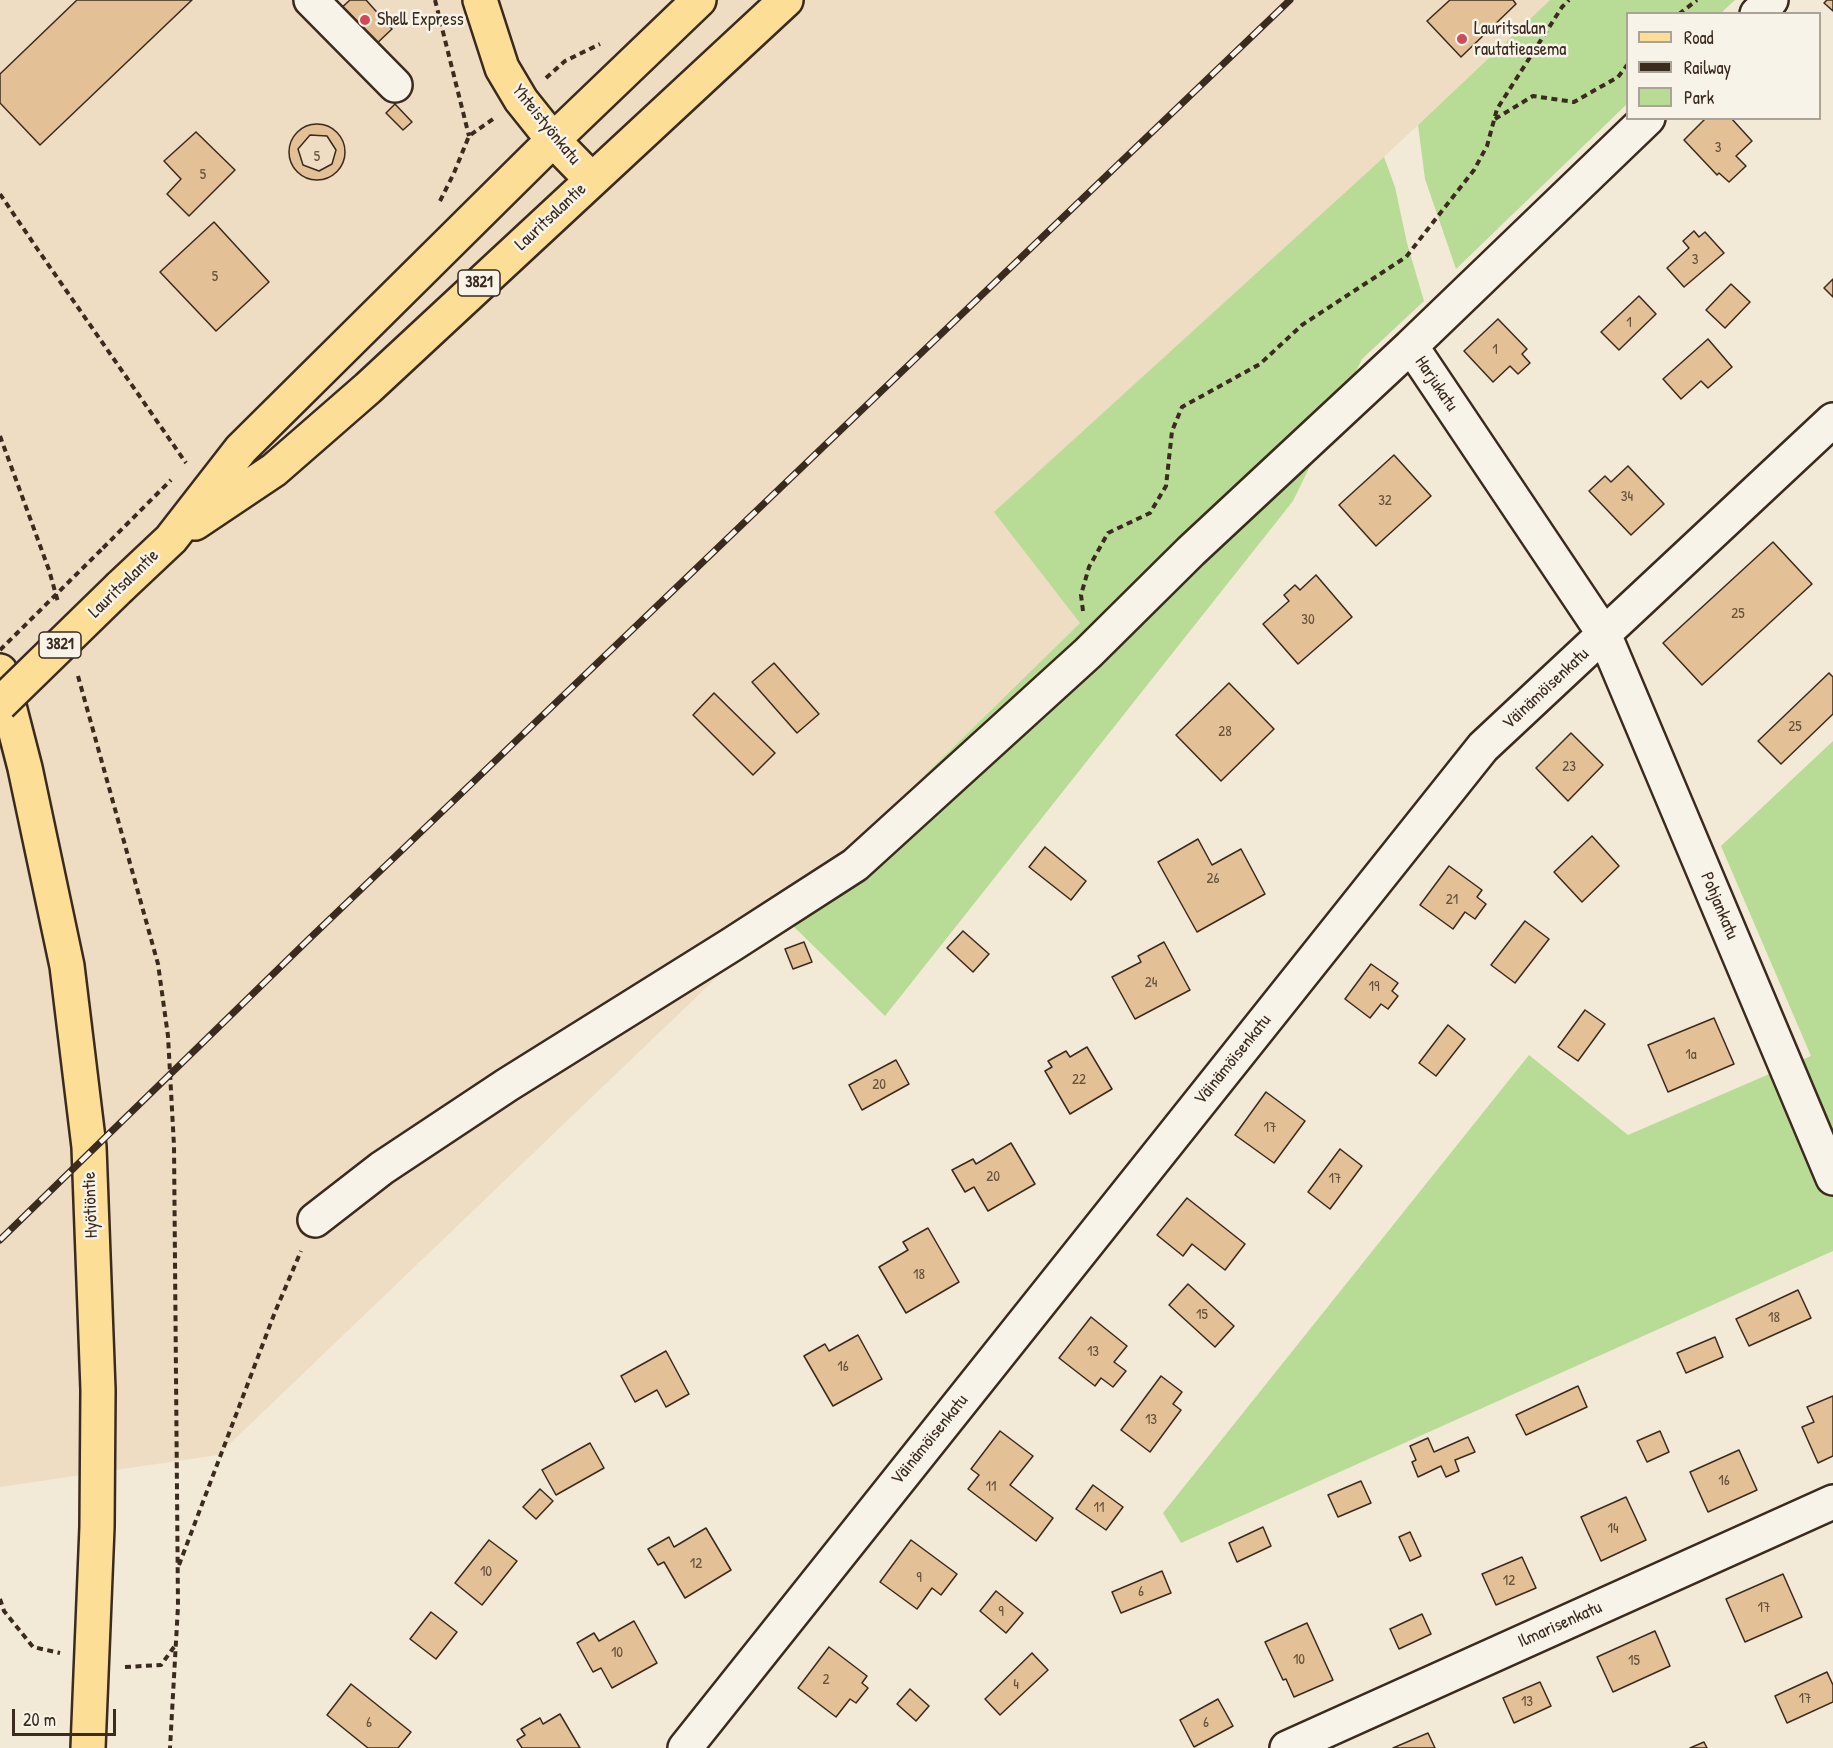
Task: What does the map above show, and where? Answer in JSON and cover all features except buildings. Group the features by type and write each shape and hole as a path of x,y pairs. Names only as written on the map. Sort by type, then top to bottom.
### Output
{"main road":[{"name":"Yhteistyönkatu","path":"480,0 502,68 521,100 553,140 591,179"},
{"name":"Lauritsalantie","path":"0,704 171,539 241,449 553,140 699,0"},
{"name":"Lauritsalantie","path":"171,539 274,470 376,380 786,0"},
{"name":"Hyötiöntie","path":"0,671 25,768 67,966 89,1147 98,1390 97,1527 87,1748"}],"street":[{"path":"311,0 394,85"},
{"path":"1759,12 1771,0"},
{"name":"Harjukatu","path":"1604,634 1411,346 1646,120"},
{"path":"315,1220 382,1168 507,1085 855,865 1088,653 1191,550 1411,346"},
{"name":"Väinämöisenkatu","path":"685,1748 1483,747 1833,420"},
{"name":"Pohjankatu","path":"1604,634 1833,1178"},
{"name":"Ilmarisenkatu","path":"1287,1748 1833,1502"}],"path":[{"path":"435,0 469,136 521,100 565,61 602,44"},
{"path":"1088,653 1081,595 1089,567 1108,533 1150,513 1166,486 1172,431 1182,407 1260,364 1302,325 1407,257 1474,170 1487,146 1497,109 1562,7 1569,0"},
{"path":"1682,12 1697,0"},
{"path":"1495,119 1533,96 1574,102 1618,77 1626,67"},
{"path":"0,194 187,463"},
{"path":"0,436 49,570 58,603"},
{"path":"0,650 103,548"},
{"path":"76,668 158,964 168,1036 174,1146 178,1606 171,1748"},
{"path":"177,1569 275,1312 315,1220"}],"shaded area":[{"path":"0,0 1550,0 1384,157 995,512 1081,622 782,915 218,1455 0,1487"}],"green space":[{"path":"1550,0 1735,0 1722,12 1626,12 1626,105 1456,269 1425,179 1418,125"},
{"path":"1384,157 1395,187 1407,243 1424,301 1362,359 1293,501 885,1016 782,915 1080,623 994,512"},
{"path":"1833,741 1833,1251 1181,1543 1163,1513 1529,1055 1628,1135 1811,1056 1721,846"}],"railway":[{"path":"0,1240 307,941 1290,0"}],"place":[{"name":"Shell Express","path":"365,20"},
{"name":"Lauritsalan rautatieasema","path":"1462,39"}]}
